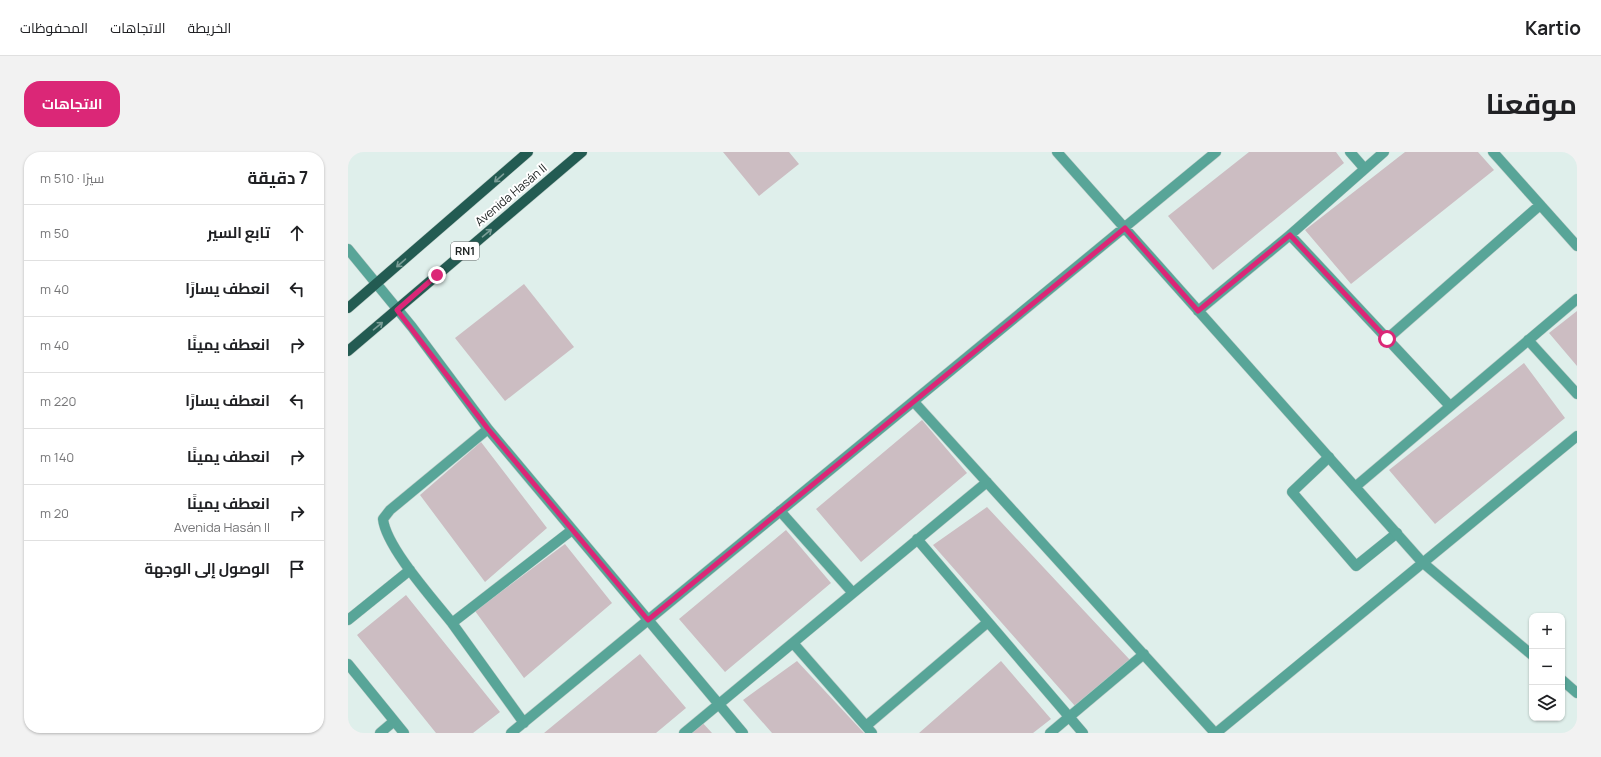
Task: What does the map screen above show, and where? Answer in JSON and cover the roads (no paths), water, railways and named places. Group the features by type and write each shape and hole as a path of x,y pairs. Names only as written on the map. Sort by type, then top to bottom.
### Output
{"main road":[{"name":"Avenida Hasán II","path":"348,308 528,152"},
{"name":"Avenida Hasán II","path":"348,351 582,152"}],"street":[{"path":"1057,152 1422,562 1529,652"},
{"path":"511,733 1216,152"},
{"path":"1350,152 1364,168"},
{"path":"1198,311 1290,235 1364,168 1384,152"},
{"path":"1493,152 1577,246"},
{"path":"1387,339 1540,205"},
{"path":"1290,235 1450,406"},
{"path":"348,249 377,284 488,429 743,733"},
{"path":"1355,486 1577,299"},
{"path":"1528,340 1577,394"},
{"path":"914,402 1216,733 1577,436"},
{"path":"488,429 390,510 383,520 384,530 410,570 452,623 524,723"},
{"path":"1329,457 1292,492 1356,566 1397,533"},
{"path":"684,733 987,482"},
{"path":"780,511 853,593"},
{"path":"452,623 572,530"},
{"path":"917,539 1083,733"},
{"path":"348,620 410,570"},
{"path":"793,643 869,730 988,622"},
{"path":"1050,733 1144,654"},
{"path":"348,664 393,722 404,733"},
{"path":"1565,683 1577,693"},
{"path":"380,733 393,722"}]}
